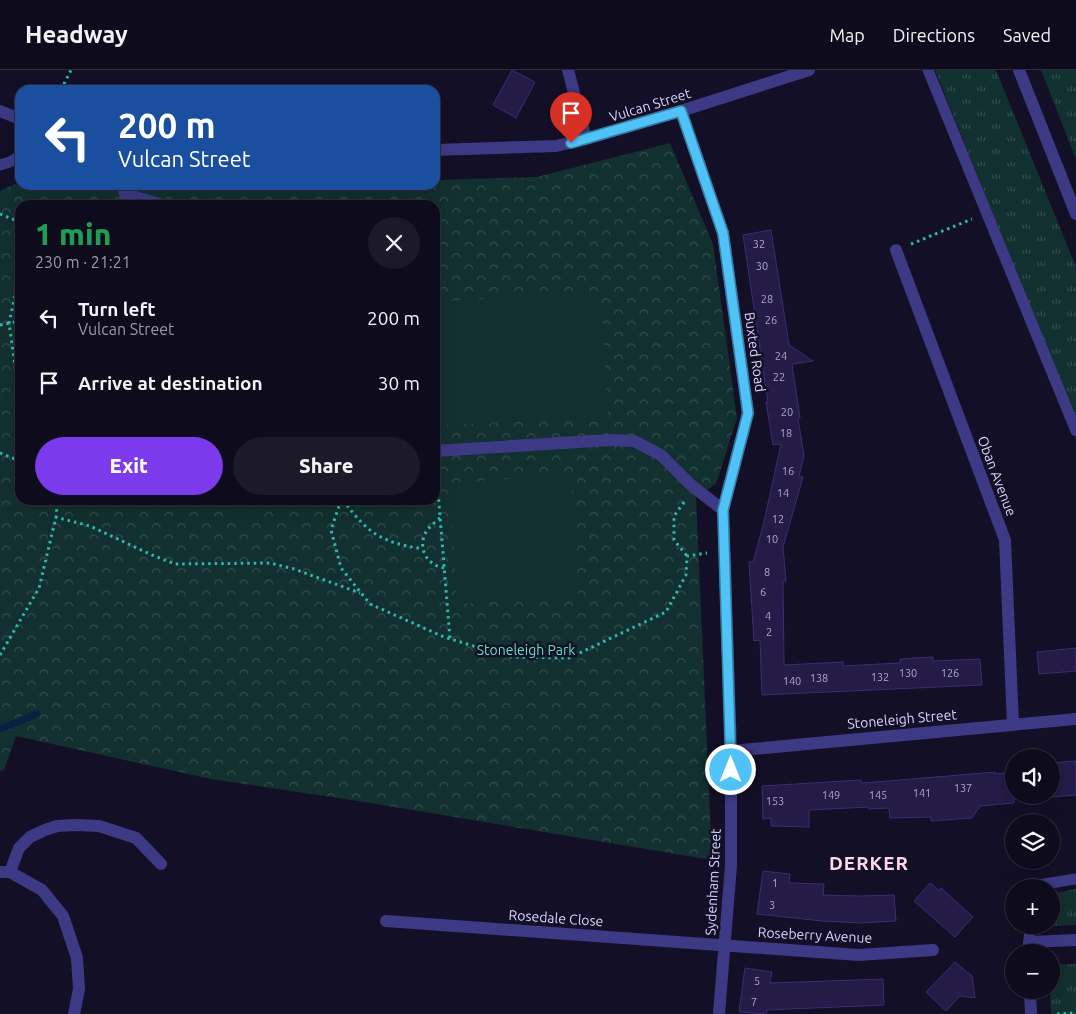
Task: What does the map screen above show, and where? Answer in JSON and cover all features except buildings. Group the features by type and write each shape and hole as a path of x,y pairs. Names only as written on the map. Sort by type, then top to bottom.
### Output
{"street":[{"path":"568,70 586,139"},
{"name":"Vulcan Street","path":"440,150 556,146 681,111 809,70"},
{"path":"1019,70 1076,214"},
{"path":"0,111 15,116"},
{"name":"Buxted Road","path":"681,111 723,233 748,413 723,510 731,751"},
{"path":"124,190 125,194 146,200"},
{"name":"Oban Avenue","path":"896,250 1005,540 1014,724"},
{"path":"440,456 609,440 634,441 661,455 683,478 723,510"},
{"name":"Stoneleigh Street","path":"731,751 1076,719"},
{"name":"Sydenham Street","path":"719,1014 732,865 731,751"},
{"path":"74,1014 79,990 77,958 63,916 42,890 5,872 18,848 30,837 57,826 99,826 136,838 161,864"},
{"name":"Rosedale Close","path":"386,921 724,945"},
{"path":"1049,944 1076,940"},
{"name":"Roseberry Avenue","path":"724,945 859,955 933,950"},
{"path":"1030,999 1031,1014"}],"lane":[{"path":"928,70 1076,430"},
{"path":"0,165 15,159"},
{"path":"1060,882 1076,879"}],"path":[{"path":"64,85 71,70"},
{"path":"896,250 987,213"},
{"path":"0,214 15,220"},
{"path":"15,297 10,323 15,362"},
{"path":"0,325 15,322"},
{"path":"0,453 15,459"},
{"path":"340,505 331,530 341,568 370,604 450,639 509,657 569,658 666,612 686,575 687,556 674,540 674,516 685,501 683,478"},
{"path":"0,655 39,588 55,517 55,505"},
{"path":"346,505 352,514 377,537 401,546 423,549"},
{"path":"439,505 450,639"},
{"path":"55,517 90,526 175,564 270,562 362,594"},
{"path":"440,518 427,530 423,538 423,549 424,556 432,564 444,568"},
{"path":"687,556 724,551"},
{"path":"1057,1014 1076,1013"}],"green space":[{"path":"935,70 996,70 1076,267 1076,422"},
{"path":"1041,70 1076,70 1076,159"},
{"name":"Stoneleigh Park","path":"670,143 713,244 737,418 716,484 696,497 712,860 358,801 211,779 16,736 4,770 0,771 0,191 15,184 15,190 440,190 440,180 537,177"},
{"path":"601,292 608,416 440,426 440,302"},
{"path":"571,475 578,597 457,604 450,483"},
{"path":"220,505 260,505 238,525"},
{"path":"1076,889 1076,925 1060,926 1060,892"},
{"path":"1076,964 1076,1014 1051,1014 1050,999 1060,999 1060,965"}],"waterway":[{"path":"0,729 37,714"}],"district":[{"name":"DERKER","path":"869,863"}],"route":[{"path":"571,143 681,111 723,233 748,413 723,510 731,770"}]}
